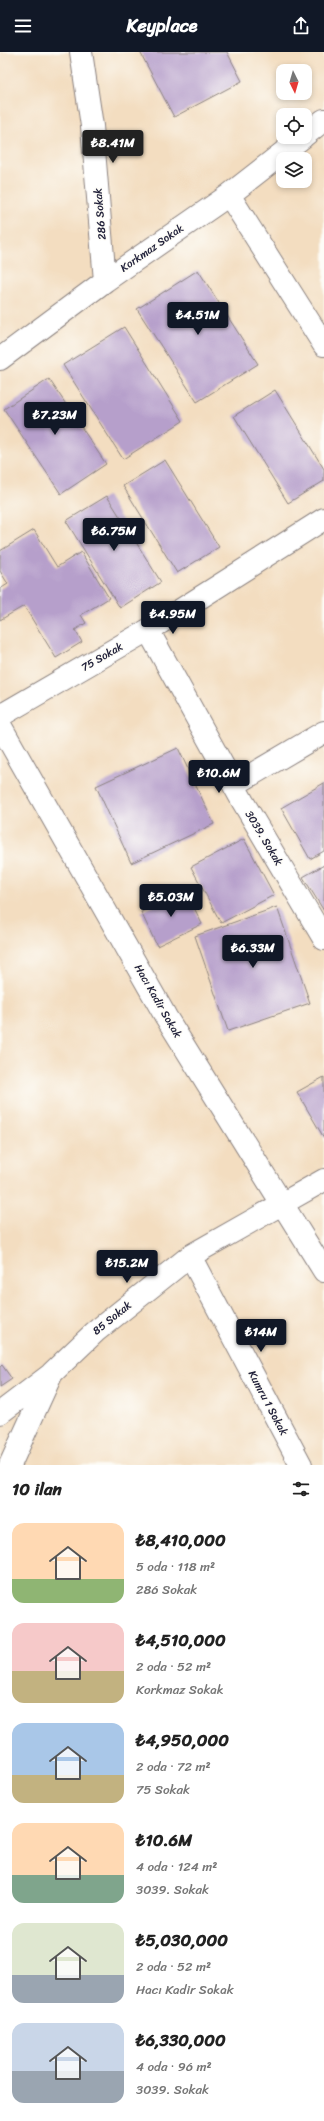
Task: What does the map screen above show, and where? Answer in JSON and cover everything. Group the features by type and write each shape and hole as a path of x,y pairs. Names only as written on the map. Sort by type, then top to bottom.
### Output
{"street":[{"name":"286 Sokak","path":"81,52 92,126 105,281"},
{"name":"Korkmaz Sokak","path":"312,130 324,120"},
{"name":"Korkmaz Sokak","path":"0,359 105,281 229,195 294,144"},
{"path":"229,195 324,345"},
{"name":"75 Sokak","path":"0,716 148,630 324,519"},
{"name":"3039. Sokak","path":"148,630 234,785 324,939"},
{"name":"Hacı Kadir Sokak","path":"0,725 166,1017 324,1271"},
{"path":"234,785 324,732"},
{"name":"85 Sokak","path":"10,1465 52,1373 95,1332 190,1256 324,1180"},
{"name":"Kumru 1 Sokak","path":"190,1256 301,1465"},
{"path":"0,1413 52,1373"}],"building":[{"path":"140,52 227,52 242,81 174,117"},
{"path":"198,270 258,364 197,402 137,309"},
{"path":"124,327 183,421 123,459 63,365"},
{"path":"49,379 106,464 61,494 4,409"},
{"path":"275,390 324,469 324,481 288,503 234,416"},
{"path":"165,460 219,547 177,573 123,486"},
{"path":"107,496 161,582 120,608 66,521"},
{"path":"34,530 57,567 81,552 109,598 81,615 86,623 75,630 82,642 56,658 24,606 0,620 0,589 8,584 0,571 0,551"},
{"path":"178,748 214,824 131,863 96,786"},
{"path":"324,783 324,851 310,859 281,808"},
{"path":"244,839 274,895 221,923 191,867"},
{"path":"324,865 324,911 303,877"},
{"path":"186,891 202,924 157,946 141,912"},
{"path":"277,907 310,1003 228,1031 195,936"},
{"path":"324,1077 324,1138 297,1092"},
{"path":"2,1365 12,1379 0,1387 0,1367"}]}
